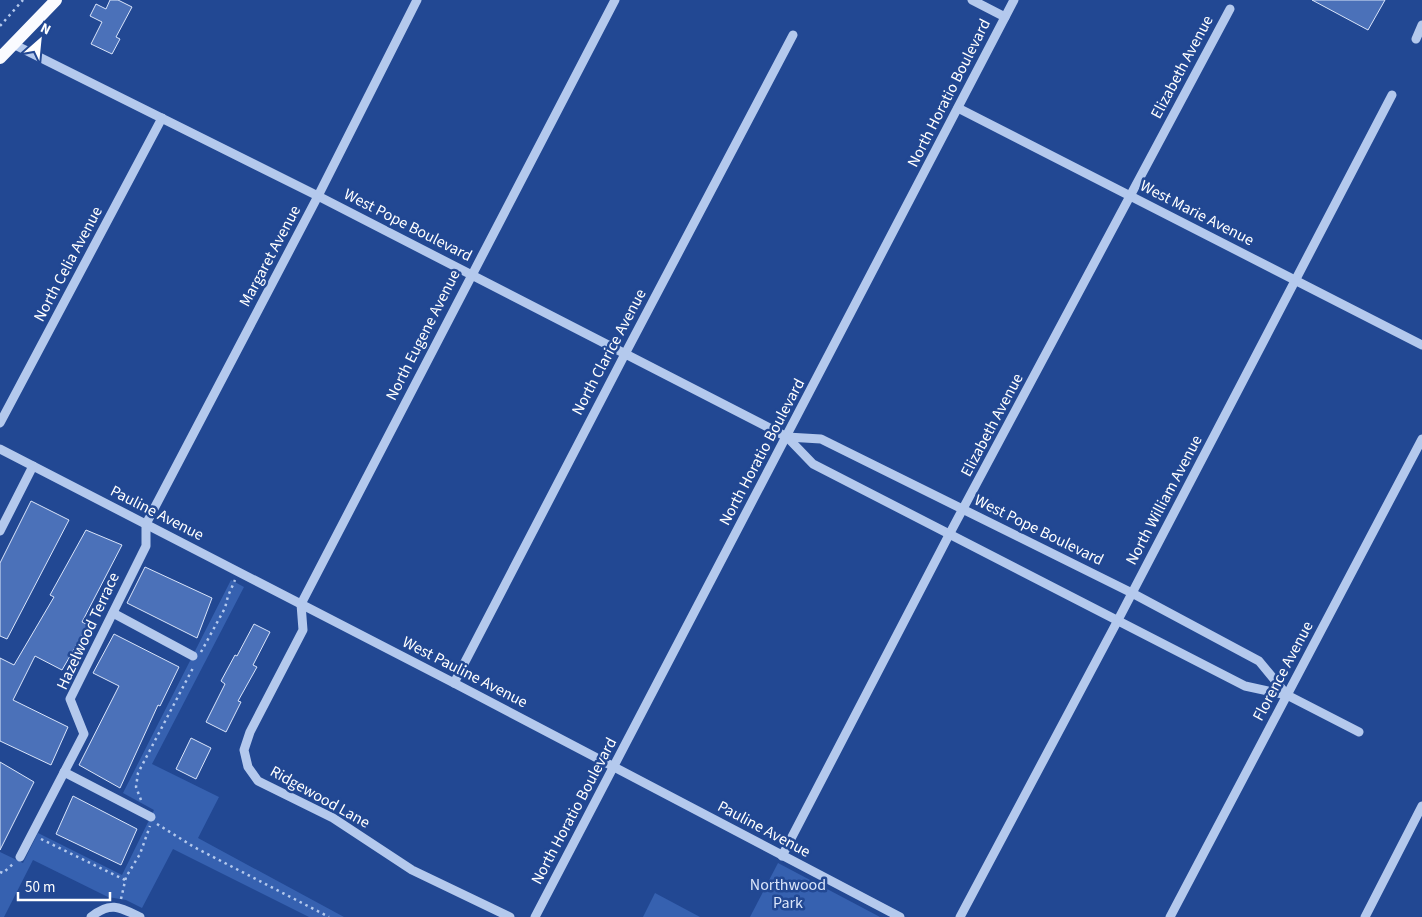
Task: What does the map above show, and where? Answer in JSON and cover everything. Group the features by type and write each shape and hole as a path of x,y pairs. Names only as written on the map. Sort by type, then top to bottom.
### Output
{"main road":[{"path":"0,58 56,0"}],"street":[{"name":"Margaret Avenue","path":"146,524 318,196 417,0"},
{"name":"North Eugene Avenue","path":"301,604 615,0"},
{"path":"972,0 1005,17"},
{"name":"North Horatio Boulevard","path":"535,917 1014,0"},
{"name":"Elizabeth Avenue","path":"782,856 950,534 1230,9"},
{"path":"1416,39 1422,25"},
{"name":"North Clarice Avenue","path":"454,683 793,35"},
{"name":"West Pope Boulevard","path":"13,44 318,196 787,437 812,464 1245,686 1287,695 1359,732"},
{"name":"North William Avenue","path":"960,917 1118,620 1392,95"},
{"name":"West Marie Avenue","path":"958,108 1422,345"},
{"name":"North Celia Avenue","path":"0,423 162,118"},
{"name":"West Pope Boulevard","path":"787,437 821,439 1132,593 1260,661 1287,695"},
{"name":"Florence Avenue","path":"1170,917 1422,439"},
{"name":"Pauline Avenue","path":"0,449 301,604"},
{"path":"0,531 33,466"},
{"name":"Hazelwood Terrace","path":"20,857 84,734 70,699 146,546 146,524"},
{"name":"West Pauline Avenue","path":"301,604 615,767"},
{"name":"Ridgewood Lane","path":"301,604 303,630 250,732 244,750 248,767 258,780 333,818 412,870 510,917"},
{"path":"112,613 193,656"},
{"name":"Pauline Avenue","path":"615,767 900,917"},
{"path":"64,772 152,818"},
{"path":"1366,917 1422,806"},
{"path":"91,917 100,910 113,906 140,917"}],"path":[{"path":"0,26 23,0"},
{"path":"142,802 136,787 138,773 225,608 228,596 239,572"},
{"path":"118,908 125,880 140,854 152,818"},
{"path":"152,818 168,832 194,847 329,917"},
{"path":"32,835 125,880"},
{"path":"0,872 3,873 20,857"}],"green space":[{"path":"231,580 244,587 152,764 219,797 198,838 344,917 309,917 173,849 142,908 126,900 108,897 33,860 4,917 0,917 0,852 23,863 38,833 122,875 154,810 123,793"},
{"name":"Northwood Park","path":"778,863 880,917 750,917"},
{"path":"655,893 700,917 643,917"}],"building":[{"path":"110,0 118,0 132,7 116,37 120,39 112,54 91,44 102,22 90,16 96,4 106,9"},
{"path":"1312,0 1385,0 1368,30"},
{"path":"31,501 69,520 7,639 0,636 0,563"},
{"path":"86,530 122,545 82,622 88,625 62,670 35,656 13,700 68,727 51,765 0,741 0,658 14,665 54,597 50,595"},
{"path":"145,567 212,598 197,638 127,603"},
{"path":"254,624 270,632 253,665 257,667 238,701 241,702 226,732 206,722 225,684 221,681"},
{"path":"114,634 179,667 160,706 158,705 120,788 79,765 119,686 93,673"},
{"path":"191,738 211,748 196,779 176,769"},
{"path":"0,762 34,782 0,850"},
{"path":"73,796 137,829 121,865 56,834"}]}
